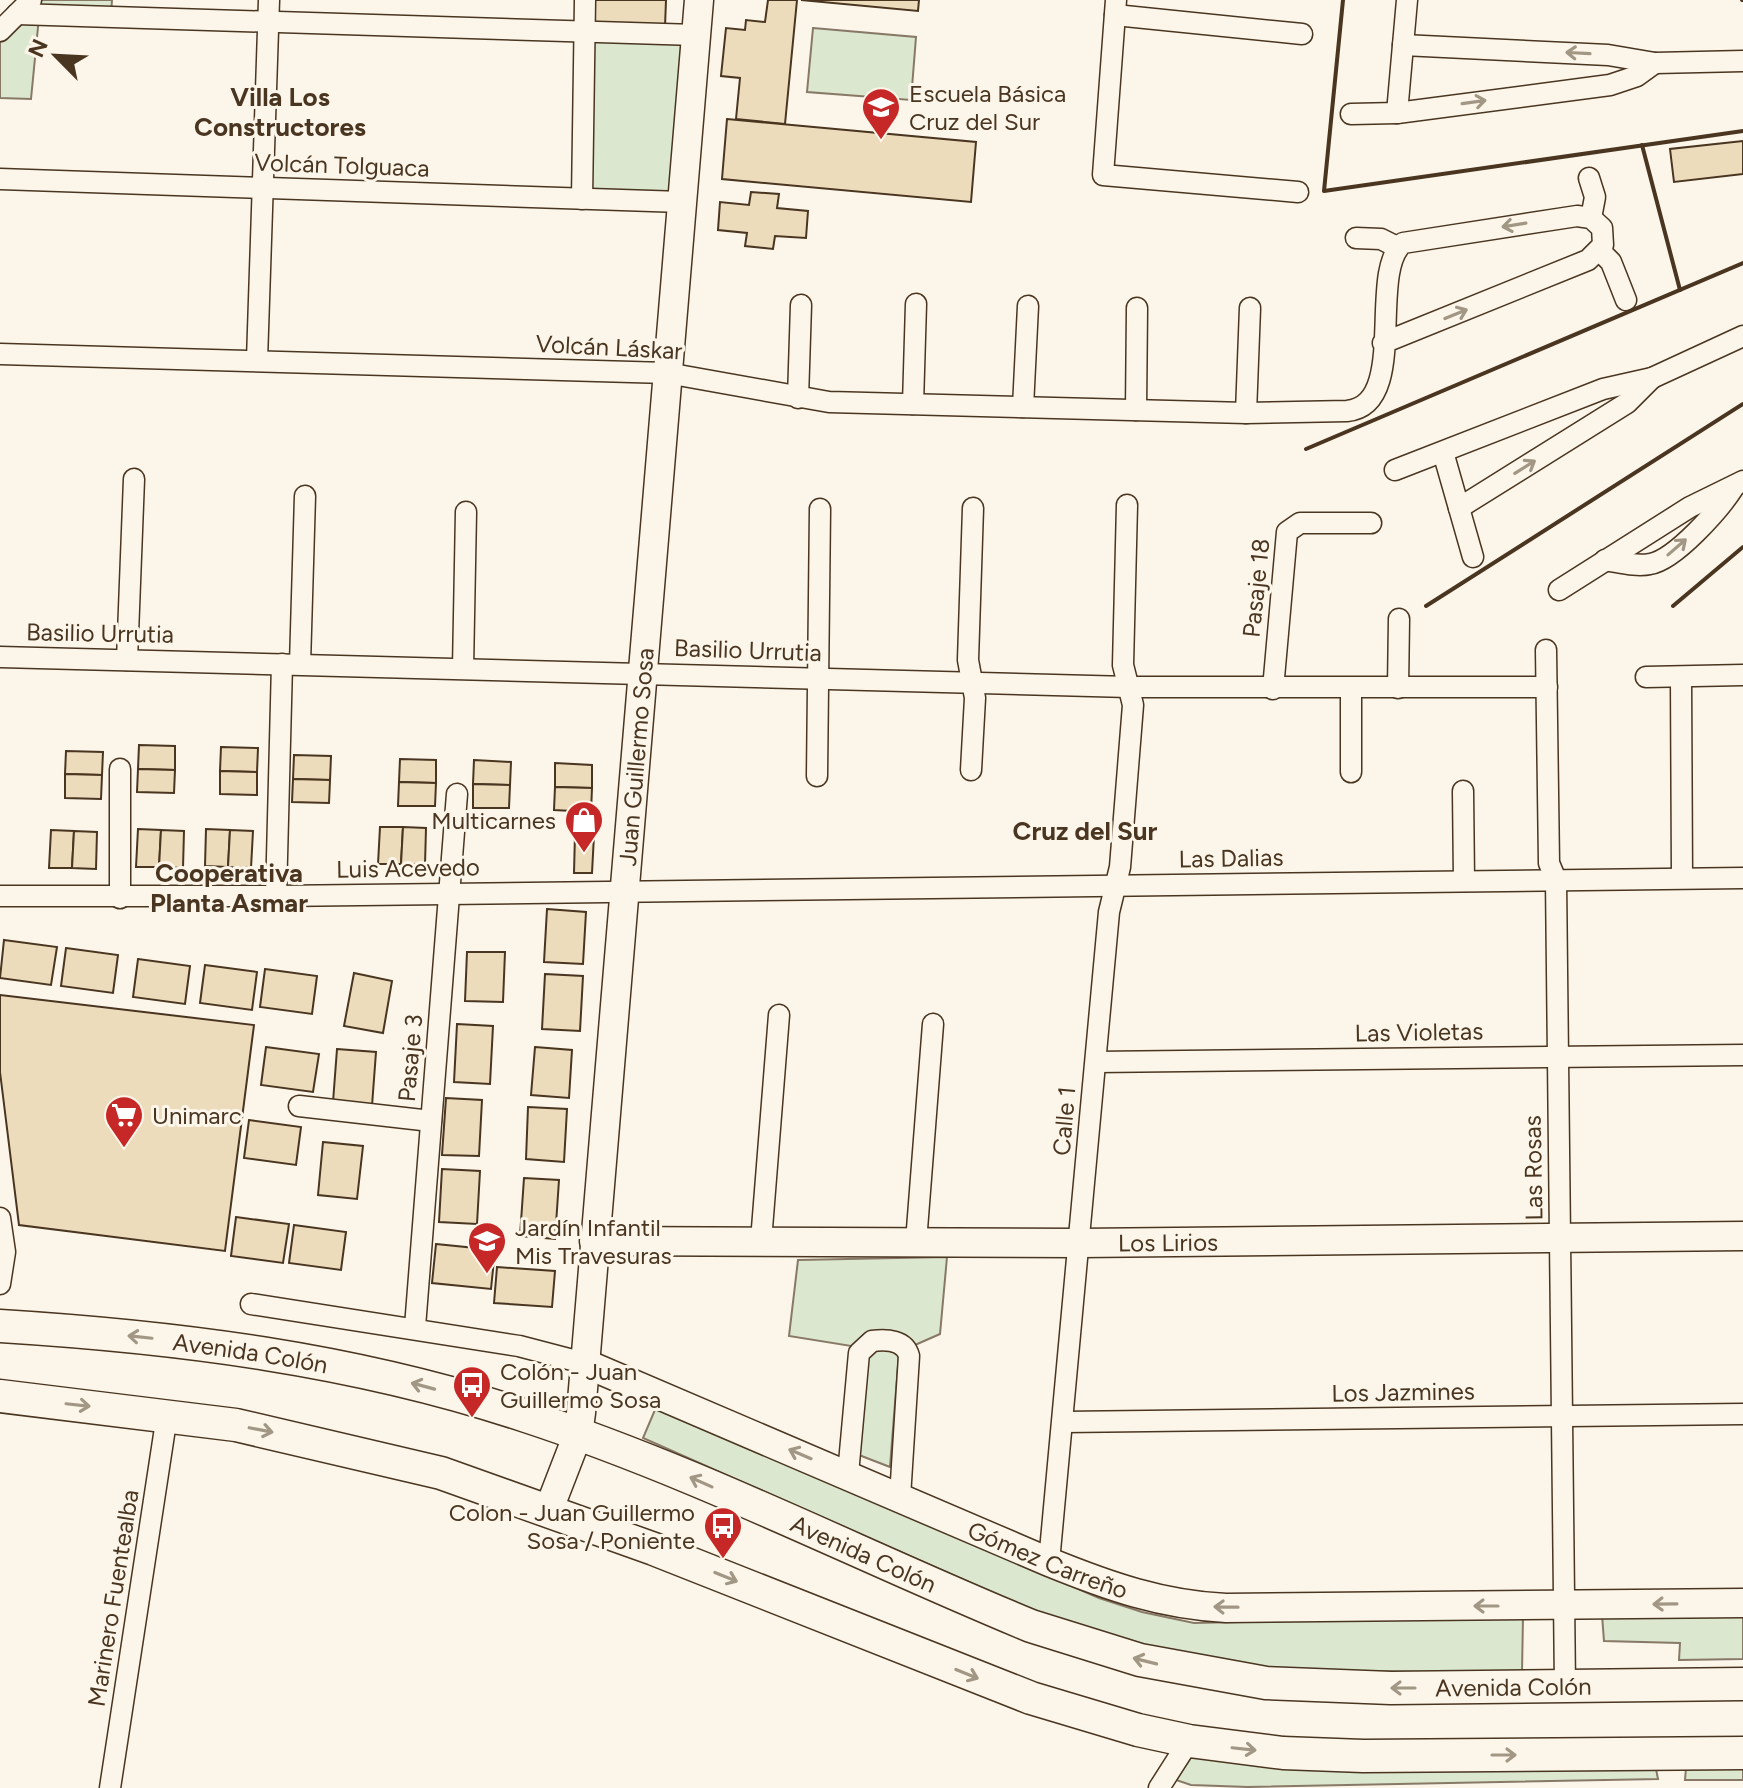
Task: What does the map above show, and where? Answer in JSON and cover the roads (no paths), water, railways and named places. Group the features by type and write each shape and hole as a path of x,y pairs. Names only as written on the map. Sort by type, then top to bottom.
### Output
{"main road":[{"name":"Avenida Colón","path":"0,1326 171,1340 300,1359 469,1398 578,1434 688,1476 1031,1626 1140,1660 1224,1677 1309,1686 1743,1684"},
{"path":"0,1396 236,1425 365,1453 549,1509 1001,1687 1125,1727 1189,1741 1283,1753 1363,1756 1743,1753"}],"street":[{"path":"257,360 269,0"},
{"path":"582,199 585,0"},
{"name":"Juan Guillermo Sosa","path":"549,1509 578,1434 699,0"},
{"path":"1397,113 1407,0"},
{"path":"0,31 24,7 269,22 696,35"},
{"path":"1298,192 1103,175 1116,8 1302,34"},
{"path":"1403,45 1608,55 1655,63 1743,61"},
{"path":"1351,114 1397,113 1624,82 1655,63"},
{"path":"1589,178 1595,197 1591,218"},
{"name":"Volcán Tolguaca","path":"0,179 682,202"},
{"path":"1356,238 1381,239 1397,247 1425,238 1577,216 1591,218 1602,228 1600,251 1588,260 1383,343 1392,262 1397,247"},
{"path":"1600,251 1611,262 1626,300"},
{"path":"913,404 916,304"},
{"path":"798,398 801,305"},
{"path":"1023,407 1028,306"},
{"path":"1136,410 1137,308"},
{"path":"1246,413 1250,308"},
{"path":"1395,470 1603,389 1652,378 1743,336"},
{"name":"Volcán Láskar","path":"0,354 667,373 798,398 913,404 1309,413 1354,411 1368,403 1377,390 1383,343"},
{"path":"1459,508 1627,403 1652,378"},
{"path":"1443,452 1473,557"},
{"path":"127,660 134,479"},
{"path":"1605,560 1645,565 1661,560 1712,517 1739,484"},
{"path":"1559,590 1701,500 1739,484"},
{"path":"276,896 305,496"},
{"name":"Calle 1","path":"1049,1562 1109,912 1116,885 1133,705 1123,665 1127,505"},
{"path":"971,770 972,682 968,660 973,508"},
{"path":"817,776 820,509"},
{"path":"463,668 466,512"},
{"name":"Pasaje 18","path":"1273,689 1287,532 1300,523 1371,523"},
{"path":"1398,688 1399,619"},
{"name":"Las Rosas","path":"1546,650 1549,863 1556,880 1565,1687"},
{"name":"Basilio Urrutia","path":"0,657 1129,687 1547,687"},
{"path":"1646,677 1743,675"},
{"path":"1681,677 1682,878"},
{"path":"1351,689 1351,772"},
{"path":"120,769 120,898"},
{"path":"1463,791 1464,881"},
{"name":"Pasaje 3","path":"415,1327 457,794"},
{"name":"Las Dalias","path":"624,891 1743,878"},
{"name":"Luis Acevedo","path":"0,896 120,898 624,891"},
{"path":"761,1241 779,1015"},
{"path":"916,1242 933,1024"},
{"name":"Las Violetas","path":"1096,1062 1743,1055"},
{"path":"299,1106 431,1121"},
{"path":"0,1218 5,1252 0,1284"},
{"name":"Los Lirios","path":"594,1241 1080,1243 1743,1236"},
{"name":"Gómez Carreño","path":"251,1304 415,1327 548,1352 584,1363 1049,1562 1124,1591 1199,1607 1743,1603"},
{"path":"848,1474 859,1353 872,1341 885,1340 904,1345 909,1352 900,1497"},
{"name":"Los Jazmines","path":"1064,1422 1743,1414"},
{"name":"Marinero Fuentealba","path":"110,1788 167,1415"},
{"path":"1159,1788 1189,1741"}],"place":[{"name":"Escuela Básica Cruz del Sur","path":"881,141"},
{"name":"Multicarnes","path":"584,854"},
{"name":"Unimarc","path":"124,1149"},
{"name":"Jardín Infantil Mis Travesuras","path":"487,1275"},
{"name":"Colón - Juan Guillermo Sosa","path":"472,1419"},
{"name":"Colon - Juan Guillermo Sosa / Poniente","path":"723,1560"}],"district":[{"name":"Villa Los Constructores","path":"280,112"},
{"name":"Cruz del Sur","path":"1085,831"},
{"name":"Cooperativa Planta Asmar","path":"229,888"}]}
